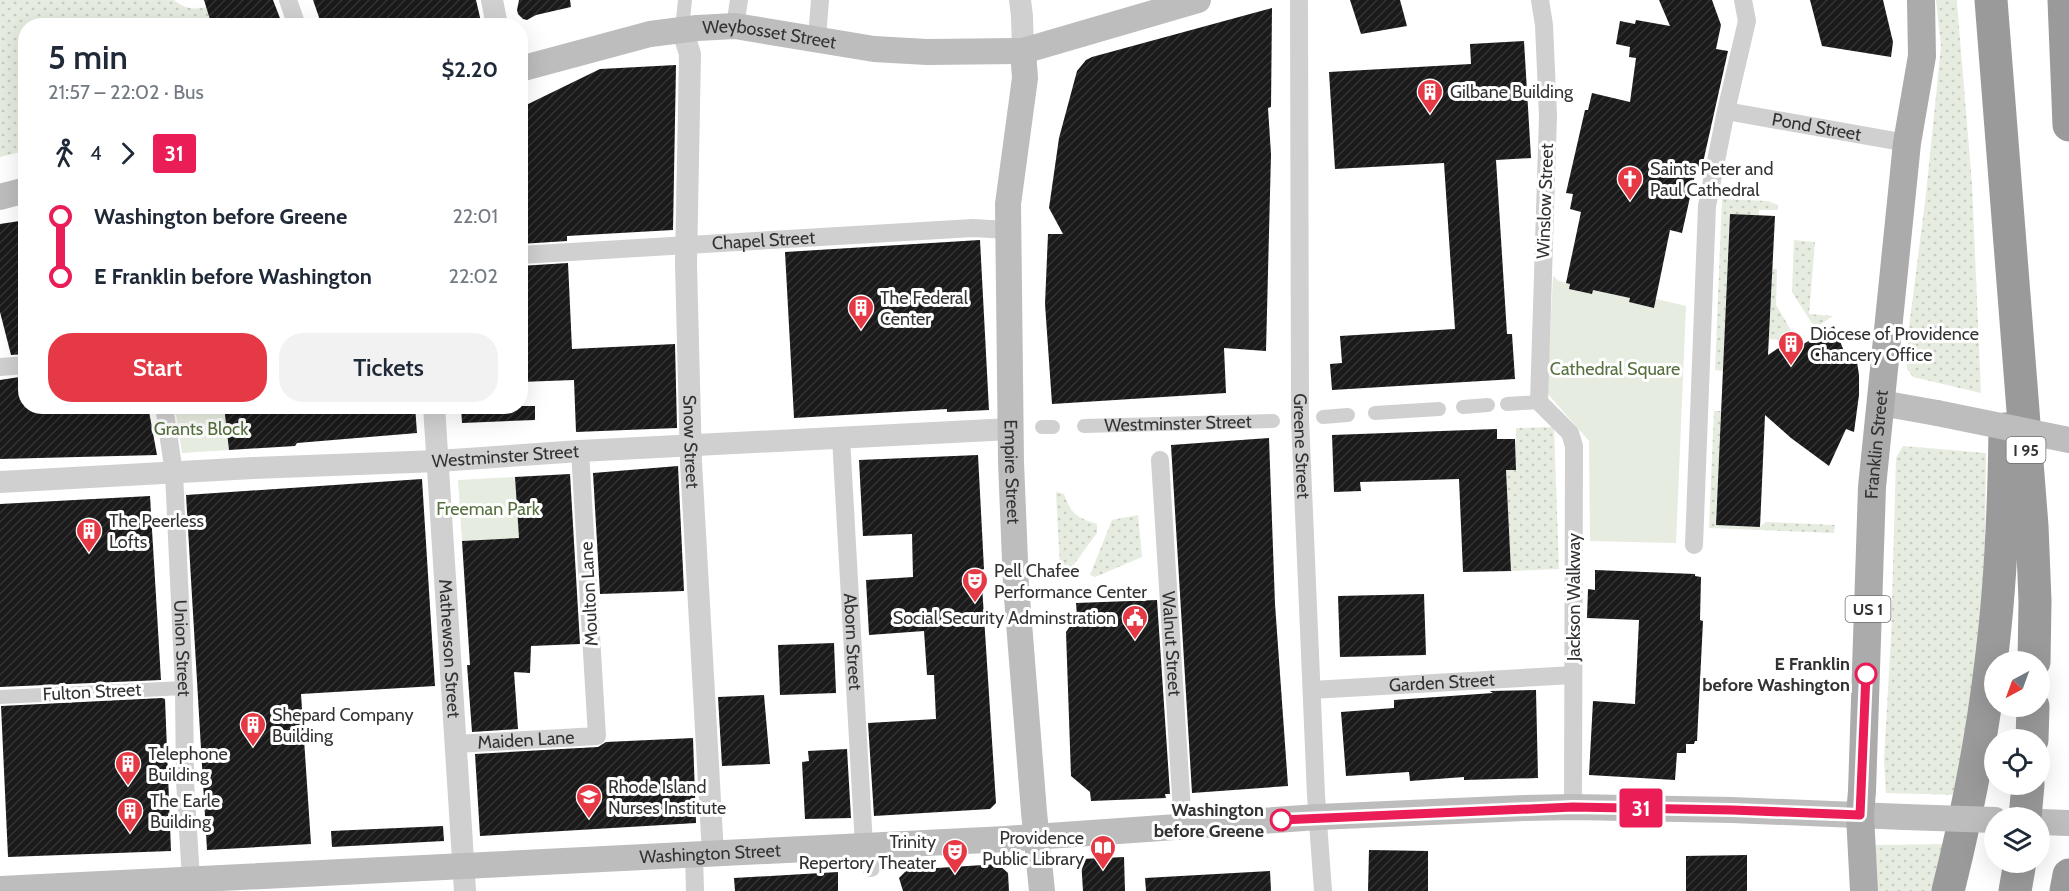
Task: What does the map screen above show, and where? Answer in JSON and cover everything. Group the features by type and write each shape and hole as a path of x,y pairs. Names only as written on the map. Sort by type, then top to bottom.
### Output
{"highway":[{"name":"I 95","path":"1991,0 2031,526 2035,601 2034,651"},
{"path":"2064,0 2069,125"},
{"path":"1948,891 1979,747 1997,608 2004,497 2009,238"},
{"path":"2015,891 2018,873"},
{"path":"2066,891 2069,875"}],"main road":[{"name":"Weybosset Street","path":"528,67 650,34 682,29 735,26 874,49 927,52 1023,51 1198,0"},
{"name":"Franklin Street","path":"1864,891 1860,815 1872,487 1907,143 1922,56 1921,0"},
{"name":"Empire Street","path":"1023,51 1025,78 1020,129 1009,190 1011,429 1015,563 1042,891"},
{"path":"0,197 18,192"},
{"path":"1881,403 2069,440"},
{"name":"Washington Street","path":"0,889 464,879 704,855 867,857 1037,837 1318,817 1573,807 1732,810 1984,820"},
{"path":"2050,822 2069,823"}],"street":[{"path":"288,0 294,18"},
{"path":"492,0 495,18"},
{"path":"682,29 685,0"},
{"path":"735,26 740,0"},
{"path":"817,39 820,0"},
{"path":"1020,0 1023,51"},
{"name":"Greene Street","path":"1299,0 1300,419 1323,891"},
{"name":"Winslow Street","path":"1539,402 1548,116 1544,25 1540,0"},
{"path":"1694,545 1707,206 1747,21 1743,0"},
{"name":"Snow Street","path":"682,29 690,54 687,247 704,855 695,891"},
{"name":"Pond Street","path":"1726,111 1907,143"},
{"name":"Chapel Street","path":"528,255 687,247 974,228 1008,230"},
{"path":"0,367 18,366"},
{"path":"1507,404 1539,402"},
{"name":"Jackson Walkway","path":"1539,402 1573,438 1573,807"},
{"path":"1463,407 1488,405"},
{"path":"1375,413 1439,409"},
{"name":"Union Street","path":"165,414 174,473 185,781 192,885"},
{"name":"Mathewson Street","path":"435,414 464,879"},
{"path":"1323,417 1348,415"},
{"name":"Westminster Street","path":"1084,426 1273,420"},
{"name":"Westminster Street","path":"0,482 438,461 580,451 1011,429"},
{"name":"Aborn Street","path":"841,438 867,857"},
{"name":"Moulton Lane","path":"580,451 597,736"},
{"name":"Walnut Street","path":"1160,460 1183,827"},
{"name":"Garden Street","path":"1312,690 1573,675"},
{"name":"Fulton Street","path":"0,696 183,688"},
{"name":"Maiden Lane","path":"456,744 597,736"}],"green space":[{"path":"0,0 174,0 189,8 216,5 214,18 18,18 18,153 0,157"},
{"path":"1936,0 1957,0 1972,184 1981,393 1913,377 1907,369 1908,335 1926,194 1941,46"},
{"path":"1722,199 1768,201 1778,205 1778,210 1759,210 1759,216 1730,214 1723,371 1715,370"},
{"path":"1794,240 1815,242 1809,314 1833,316 1815,328 1792,292"},
{"path":"1772,269 1777,269 1776,305 1795,337 1785,343 1782,340 1769,339"},
{"name":"Cathedral Square","path":"1553,276 1559,281 1570,284 1570,289 1591,294 1593,290 1630,298 1629,302 1654,308 1656,299 1686,306 1676,543 1590,541 1589,441 1547,393"},
{"path":"1714,411 1721,411 1716,525 1760,527 1766,522 1835,525 1834,533 1709,528"},
{"name":"Grants Block","path":"176,414 225,414 229,450 182,453"},
{"path":"1554,427 1559,569 1511,571 1506,470 1516,470 1516,428"},
{"path":"1903,446 1986,453 1985,545 1979,640 1961,795 1886,793 1884,760 1891,638 1896,458"},
{"name":"Freeman Park","path":"515,477 519,538 462,541 458,480"},
{"path":"1056,492 1064,494 1069,506 1076,514 1084,520 1097,524 1097,533 1072,567 1060,567"},
{"path":"1138,515 1142,557 1095,577 1090,575 1112,520"},
{"path":"1950,844 1940,891 1877,891 1875,845"}],"building":[{"path":"204,0 273,0 280,18 210,18"},
{"path":"313,0 476,0 480,18 319,18"},
{"path":"519,0 570,0 571,7 536,15 528,19 522,18 517,10"},
{"path":"1350,0 1400,0 1407,26 1361,34"},
{"name":"Saints Peter and Paul Cathedral","path":"1659,0 1712,0 1721,25 1716,49 1728,51 1702,167 1697,166 1682,233 1670,230 1654,308 1629,302 1630,298 1593,290 1592,294 1569,289 1570,284 1566,283 1581,212 1570,209 1573,194 1566,193 1585,110 1588,110 1592,93 1630,102 1636,58 1629,57 1630,47 1616,44 1620,21 1635,24 1636,20 1670,26"},
{"path":"1810,0 1883,0 1893,42 1891,57 1822,46"},
{"path":"1272,8 1271,107 1268,108 1271,154 1266,351 1224,348 1226,393 1052,404 1045,304 1048,234 1063,234 1049,208 1059,138 1077,71 1086,60 1092,57"},
{"path":"1524,41 1531,158 1496,160 1507,334 1512,334 1515,379 1332,390 1330,364 1342,363 1340,336 1455,329 1444,163 1335,169 1329,72 1471,64 1470,44"},
{"path":"676,65 673,230 567,236 567,241 528,243 528,104 600,69"},
{"name":"Diocese of Providence Chancery Office","path":"1730,214 1775,216 1768,355 1795,337 1800,346 1834,326 1849,364 1857,362 1859,375 1854,432 1846,429 1829,466 1765,415 1760,527 1716,525"},
{"path":"18,221 18,355 11,355 0,312 0,224"},
{"name":"The Federal Center","path":"980,240 989,410 947,412 947,409 794,418 785,252"},
{"path":"568,263 572,349 675,344 677,428 576,432 574,380 528,382 528,266"},
{"path":"18,377 18,414 149,414 157,455 0,459 0,380"},
{"path":"528,406 535,406 535,420 462,423 461,414 528,414"},
{"path":"225,414 416,414 417,433 297,443 295,446 229,450"},
{"path":"1497,429 1497,439 1515,439 1516,470 1506,470 1511,571 1463,572 1459,479 1360,482 1361,491 1334,492 1332,435"},
{"path":"1269,438 1275,604 1288,786 1192,793 1171,445"},
{"path":"978,455 984,569 981,570 996,803 990,809 874,816 868,723 936,719 934,675 927,675 924,631 869,635 866,580 913,577 912,534 863,536 859,460"},
{"path":"678,466 684,591 600,594 593,473"},
{"path":"570,474 580,644 531,646 530,673 514,672 518,729 472,732 462,541 519,538 515,477"},
{"path":"422,479 435,686 301,694 311,844 207,850 186,495"},
{"name":"The Peerless Lofts","path":"150,496 161,680 0,687 0,504"},
{"path":"1595,570 1695,574 1701,577 1700,620 1703,621 1697,741 1694,744 1686,744 1686,753 1677,753 1675,780 1589,775 1593,701 1635,704 1639,620 1587,618 1588,589 1595,590"},
{"path":"1424,594 1426,655 1340,657 1338,596"},
{"path":"1157,600 1170,794 1165,794 1166,798 1091,801 1090,792 1071,776 1066,632 1077,616 1076,603"},
{"path":"834,643 836,693 780,695 778,645"},
{"path":"1536,690 1538,778 1464,780 1464,777 1410,781 1409,772 1346,776 1341,712 1394,708 1394,700 1493,693 1490,691"},
{"path":"764,695 770,764 722,766 718,697"},
{"path":"165,699 171,851 8,857 1,706"},
{"path":"693,738 696,823 480,836 475,754 598,747 606,742"},
{"path":"847,749 851,818 805,819 802,762 809,761 808,751"},
{"path":"443,826 444,841 332,847 331,831"},
{"path":"1369,850 1428,851 1428,891 1368,891"},
{"path":"1747,855 1747,891 1686,891 1686,856"},
{"name":"Providence Public Library","path":"1124,857 1125,891 1083,891 1081,859"},
{"name":"Trinity Repertory Theater","path":"998,864 1008,873 1009,891 903,891 899,878 907,870"},
{"path":"1270,871 1271,891 1146,891 1145,878"},
{"path":"838,872 838,891 735,891 734,878"}],"bus line":[{"name":"31","path":"1281,820 1573,807 1860,815 1866,674"}],"place":[{"name":"Gilbane Building","path":"1430,115"},
{"name":"Saints Peter and Paul Cathedral","path":"1630,202"},
{"name":"The Federal Center","path":"861,331"},
{"name":"Diocese of Providence Chancery Office","path":"1791,367"},
{"name":"The Peerless Lofts","path":"89,554"},
{"name":"Pell Chafee Performance Center","path":"975,604"},
{"name":"Social Security Adminstration","path":"1135,641"},
{"name":"E Franklin before Washington","path":"1866,674"},
{"name":"Shepard Company Building","path":"253,748"},
{"name":"Telephone Building","path":"128,787"},
{"name":"Rhode Island Nurses Institute","path":"589,820"},
{"name":"Washington before Greene","path":"1281,820"},
{"name":"The Earle Building","path":"130,834"},
{"name":"Providence Public Library","path":"1103,871"},
{"name":"Trinity Repertory Theater","path":"955,875"}]}
